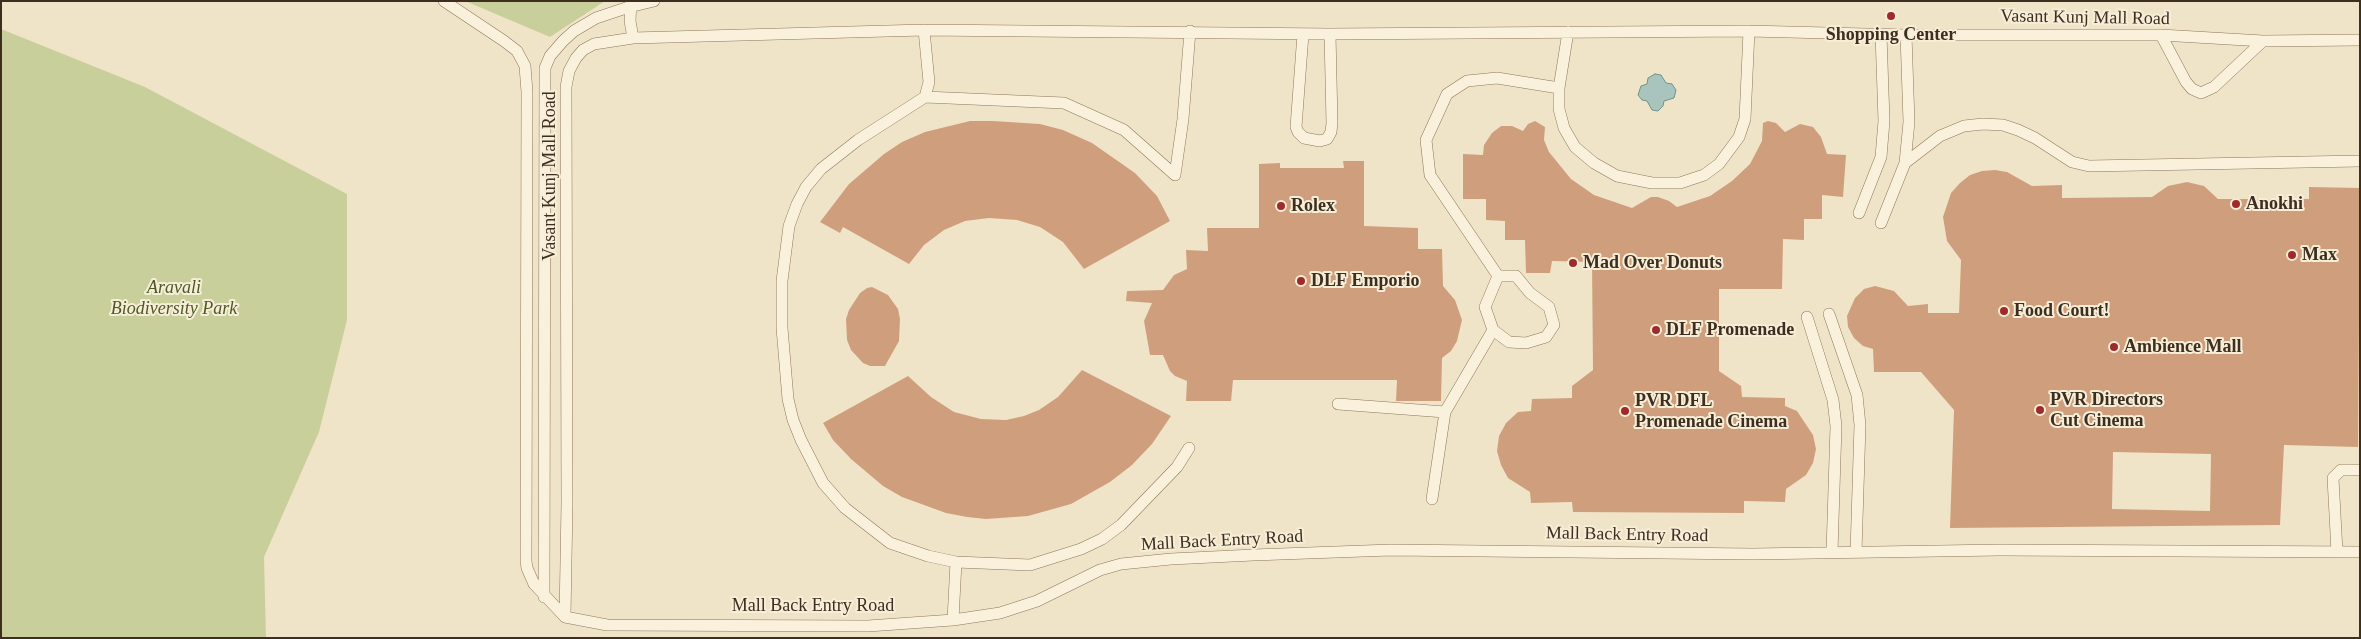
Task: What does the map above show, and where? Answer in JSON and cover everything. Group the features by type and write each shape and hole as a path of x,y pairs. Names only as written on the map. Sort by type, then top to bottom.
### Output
{"lane":[{"path":"444,1 517,51 525,66 527,92 526,561 529,575 544,597 565,617"},
{"name":"Vasant Kunj Mall Road","path":"544,597 543,113 545,68 550,56 563,41 596,18 630,4 654,1"},
{"path":"630,4 634,38"},
{"path":"924,30 929,82 925,97"},
{"name":"Vasant Kunj Mall Road","path":"565,617 567,504 566,87 568,71 583,50 607,40 924,30 1190,31 1303,34 1749,31 1906,35 2161,35 2263,41 2360,40"},
{"path":"1188,448 1178,468 1145,503 1121,525 1090,545 1030,565 956,562 915,552 879,536 845,508 823,483 812,465 793,420 788,399 782,328 782,281 785,245 791,218 806,187 821,169 851,145 925,97 1064,103 1124,130 1175,175 1183,119 1190,31"},
{"path":"1568,32 1559,88 1559,109 1564,128 1576,146 1594,163 1617,176 1652,183 1680,182 1704,174 1719,164 1740,137 1744,119 1749,31"},
{"path":"1303,34 1296,127 1304,138 1320,141 1327,139 1331,132 1332,123 1330,34"},
{"path":"1859,213 1881,157 1884,121 1881,34"},
{"path":"1881,223 1905,163 1909,122 1906,35"},
{"path":"2161,35 2186,82 2192,89 2201,93 2214,87 2263,41"},
{"path":"1498,276 1430,176 1426,140 1447,94 1467,81 1497,78 1559,88"},
{"path":"1905,163 1940,136 1964,126 1983,124 2003,124 2035,138 2072,162 2089,166 2360,161"},
{"path":"1498,276 1516,276 1530,294 1549,307 1554,325 1546,337 1526,343 1509,342 1493,330 1485,307 1498,276"},
{"path":"1829,314 1857,394 1860,425 1856,552"},
{"path":"1807,317 1833,400 1836,426 1832,552"},
{"path":"1432,499 1445,412 1493,330"},
{"path":"1338,404 1445,412"},
{"path":"2337,552 2333,478 2341,470 2360,470"},
{"name":"Mall Back Entry Road","path":"565,617 607,625 868,626 953,620 1000,613 1038,601 1100,570 1121,564 1170,559 1391,550 1753,554 1832,552 2360,552"},
{"path":"953,620 956,562"}],"green space":[{"path":"465,1 605,1 550,37"},
{"name":"Aravali Biodiversity Park","path":"1,29 145,87 347,194 347,320 319,432 264,557 266,638 1,638"}],"water":[{"path":"1655,74 1661,75 1666,83 1672,84 1676,90 1674,98 1664,101 1663,106 1658,111 1652,110 1647,101 1642,100 1638,95 1641,86 1647,84 1648,78"}],"building":[{"path":"970,121 1040,124 1063,130 1092,143 1135,173 1157,196 1170,221 1084,269 1063,242 1040,227 1017,220 989,218 965,221 944,230 924,245 909,264 843,227 840,233 820,222 849,184 884,154 902,142 925,132"},
{"name":"DLF Promenade","path":"1535,121 1545,127 1544,140 1549,152 1571,179 1594,195 1632,208 1651,197 1658,197 1669,201 1677,207 1710,196 1732,181 1750,164 1762,141 1763,123 1768,121 1776,123 1785,132 1800,124 1813,127 1821,137 1827,154 1846,155 1843,197 1822,195 1822,219 1804,219 1804,240 1783,239 1782,289 1719,289 1719,371 1741,386 1742,397 1785,398 1785,406 1797,411 1813,435 1816,449 1813,463 1806,475 1786,489 1785,502 1744,501 1744,513 1573,512 1572,502 1531,503 1530,492 1508,478 1501,465 1497,451 1499,436 1506,423 1518,412 1531,411 1532,399 1572,398 1572,386 1593,370 1592,262 1552,261 1550,273 1526,273 1525,240 1505,240 1505,221 1486,220 1486,199 1463,199 1463,154 1483,155 1484,145 1492,133 1501,126 1512,126 1523,131 1528,124"},
{"name":"DLF Emporio","path":"1343,161 1364,161 1364,226 1418,228 1418,249 1442,249 1443,286 1455,300 1462,320 1457,341 1451,351 1442,358 1441,401 1396,401 1397,380 1233,380 1231,401 1186,401 1187,381 1175,376 1170,371 1163,355 1150,355 1144,321 1152,303 1126,301 1127,291 1163,290 1174,275 1187,269 1186,250 1208,251 1207,228 1259,228 1259,164 1280,163 1280,168 1344,168"},
{"name":"Ambience Mall","path":"1995,170 2007,172 2032,186 2062,185 2062,198 2152,197 2168,186 2187,182 2204,186 2218,199 2309,199 2309,187 2360,188 2358,447 2284,445 2280,525 1950,528 1954,410 1921,372 1874,372 1873,349 1863,346 1854,338 1848,327 1847,316 1855,298 1864,289 1875,286 1894,291 1908,306 1928,304 1928,313 1959,313 1961,260 1947,241 1943,217 1951,193 1970,175 1982,171","holes":["2113,452 2211,454 2210,511 2112,509"]},
{"path":"872,287 888,295 898,309 900,319 899,341 885,366 870,366 863,363 851,350 847,340 846,319 849,310 860,293"},
{"path":"1082,370 1171,416 1152,444 1132,465 1110,482 1071,504 1028,516 986,519 967,517 946,513 902,497 883,486 851,459 833,440 823,423 908,376 931,397 954,412 981,419 1006,420 1039,410 1058,397"}],"place":[{"name":"Shopping Center","path":"1891,16"},
{"name":"Anokhi","path":"2236,204"},
{"name":"Rolex","path":"1281,206"},
{"name":"Max","path":"2292,255"},
{"name":"Mad Over Donuts","path":"1573,263"},
{"name":"DLF Emporio","path":"1301,281"},
{"name":"Food Court!","path":"2004,311"},
{"name":"DLF Promenade","path":"1656,330"},
{"name":"Ambience Mall","path":"2114,347"},
{"name":"PVR Directors Cut Cinema","path":"2040,410"},
{"name":"PVR DFL Promenade Cinema","path":"1625,411"}]}
